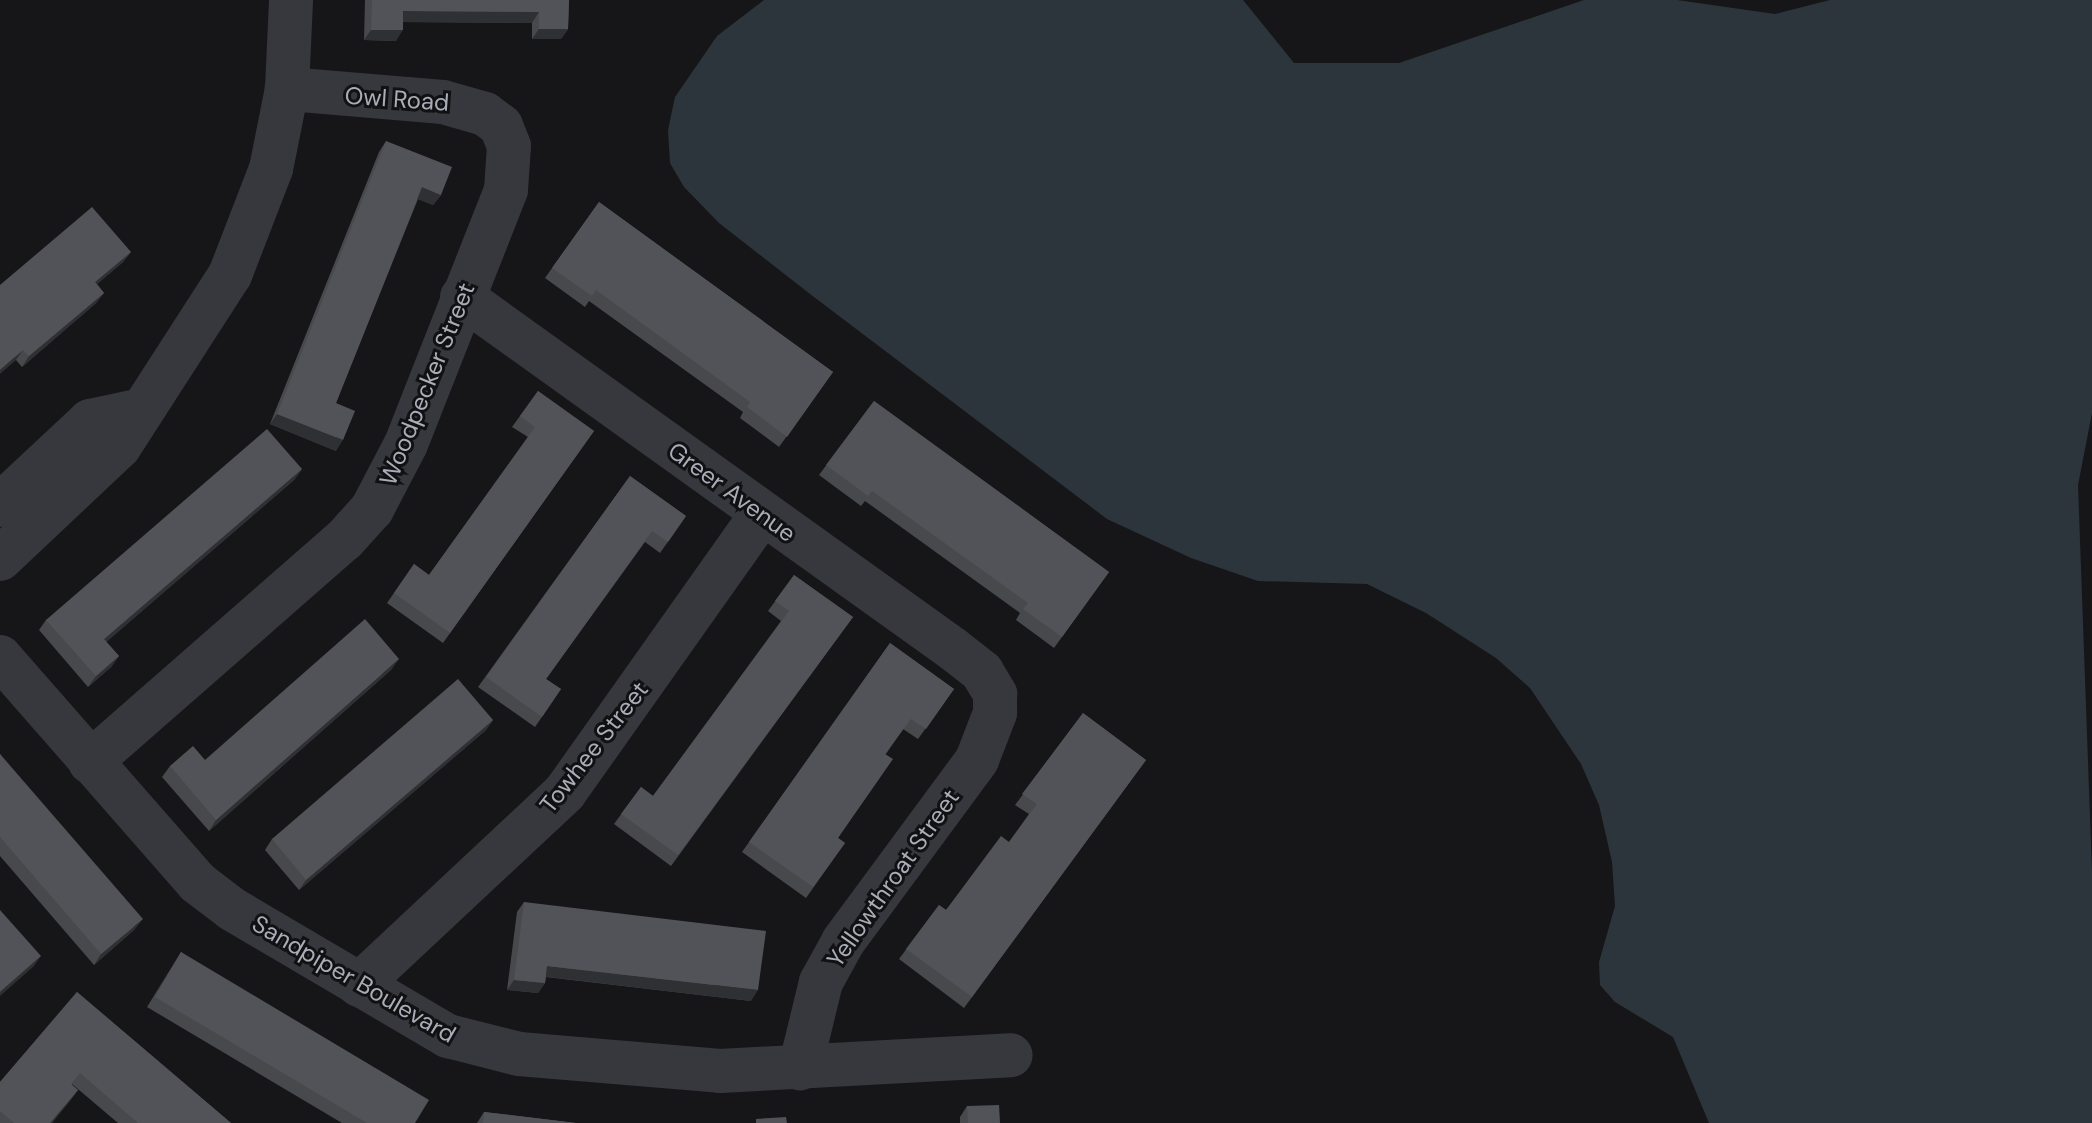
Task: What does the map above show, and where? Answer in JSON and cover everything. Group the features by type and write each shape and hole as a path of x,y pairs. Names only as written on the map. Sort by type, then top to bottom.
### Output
{"street":[{"path":"0,559 119,447 207,317 251,231 271,169 287,89 291,0"},
{"name":"Owl Road","path":"287,89 465,105 501,126"},
{"name":"Woodpecker Street","path":"90,762 344,540 372,509 406,444 506,190 511,166 501,126"},
{"name":"Greer Avenue","path":"462,297 953,649 982,672 995,694"},
{"path":"0,505 90,421 142,410"},
{"name":"Towhee Street","path":"359,985 565,792 762,514"},
{"name":"Sandpiper Boulevard","path":"0,657 198,883 232,909 448,1036 490,1049 706,1071 1011,1055"},
{"name":"Yellowthroat Street","path":"800,1068 821,982 843,942 977,760 995,713 995,694"}],"shaded area":[{"path":"764,0 1243,0 1294,63 1399,63 1584,0 1677,0 1775,14 1830,0 2092,0 2092,413 2078,485 2092,872 2092,1123 1709,1123 1673,1037 1615,1002 1600,985 1599,962 1615,906 1612,862 1599,805 1581,764 1530,688 1496,658 1426,613 1367,584 1258,581 1191,558 1107,519 719,223 684,187 670,163 668,130 675,97 717,36"}],"building":[{"path":"372,0 569,0 568,29 539,29 539,12 403,11 403,30 371,30"},
{"path":"386,141 452,167 441,195 422,187 336,403 355,411 343,440 277,414"},
{"path":"599,202 833,372 787,437 747,407 750,402 596,290 592,296 552,268"},
{"path":"92,207 131,252 95,282 104,293 29,356 23,350 0,370 0,285"},
{"path":"538,391 594,431 450,633 394,593 414,564 429,575 535,427 520,416"},
{"path":"874,401 1109,572 1062,637 1023,609 1028,603 872,491 868,496 826,465"},
{"path":"267,429 302,469 104,639 119,656 96,676 46,620"},
{"path":"630,476 686,516 668,542 652,531 546,679 561,689 542,717 486,677"},
{"path":"794,575 853,617 678,855 621,814 641,787 653,796 789,611 775,601"},
{"path":"365,619 399,659 216,820 170,766 193,746 205,760"},
{"path":"890,643 954,689 926,729 911,719 885,754 893,759 838,838 845,843 813,887 749,842"},
{"path":"458,679 493,720 306,880 272,839"},
{"path":"1083,713 1146,760 972,997 906,949 939,905 946,910 1001,836 1009,842 1037,804 1022,794"},
{"path":"0,754 143,919 101,954 0,837"},
{"path":"524,902 766,931 758,990 547,966 545,983 514,980"},
{"path":"0,910 41,956 0,992"},
{"path":"181,952 429,1100 415,1123 367,1123 155,997"},
{"path":"77,992 231,1123 138,1123 80,1073 71,1084 78,1090 50,1123 14,1123 0,1111 0,1082"},
{"path":"999,1105 1000,1123 968,1123 967,1106"},
{"path":"484,1112 576,1123 483,1123"},
{"path":"786,1117 787,1123 756,1123 756,1119"}]}
